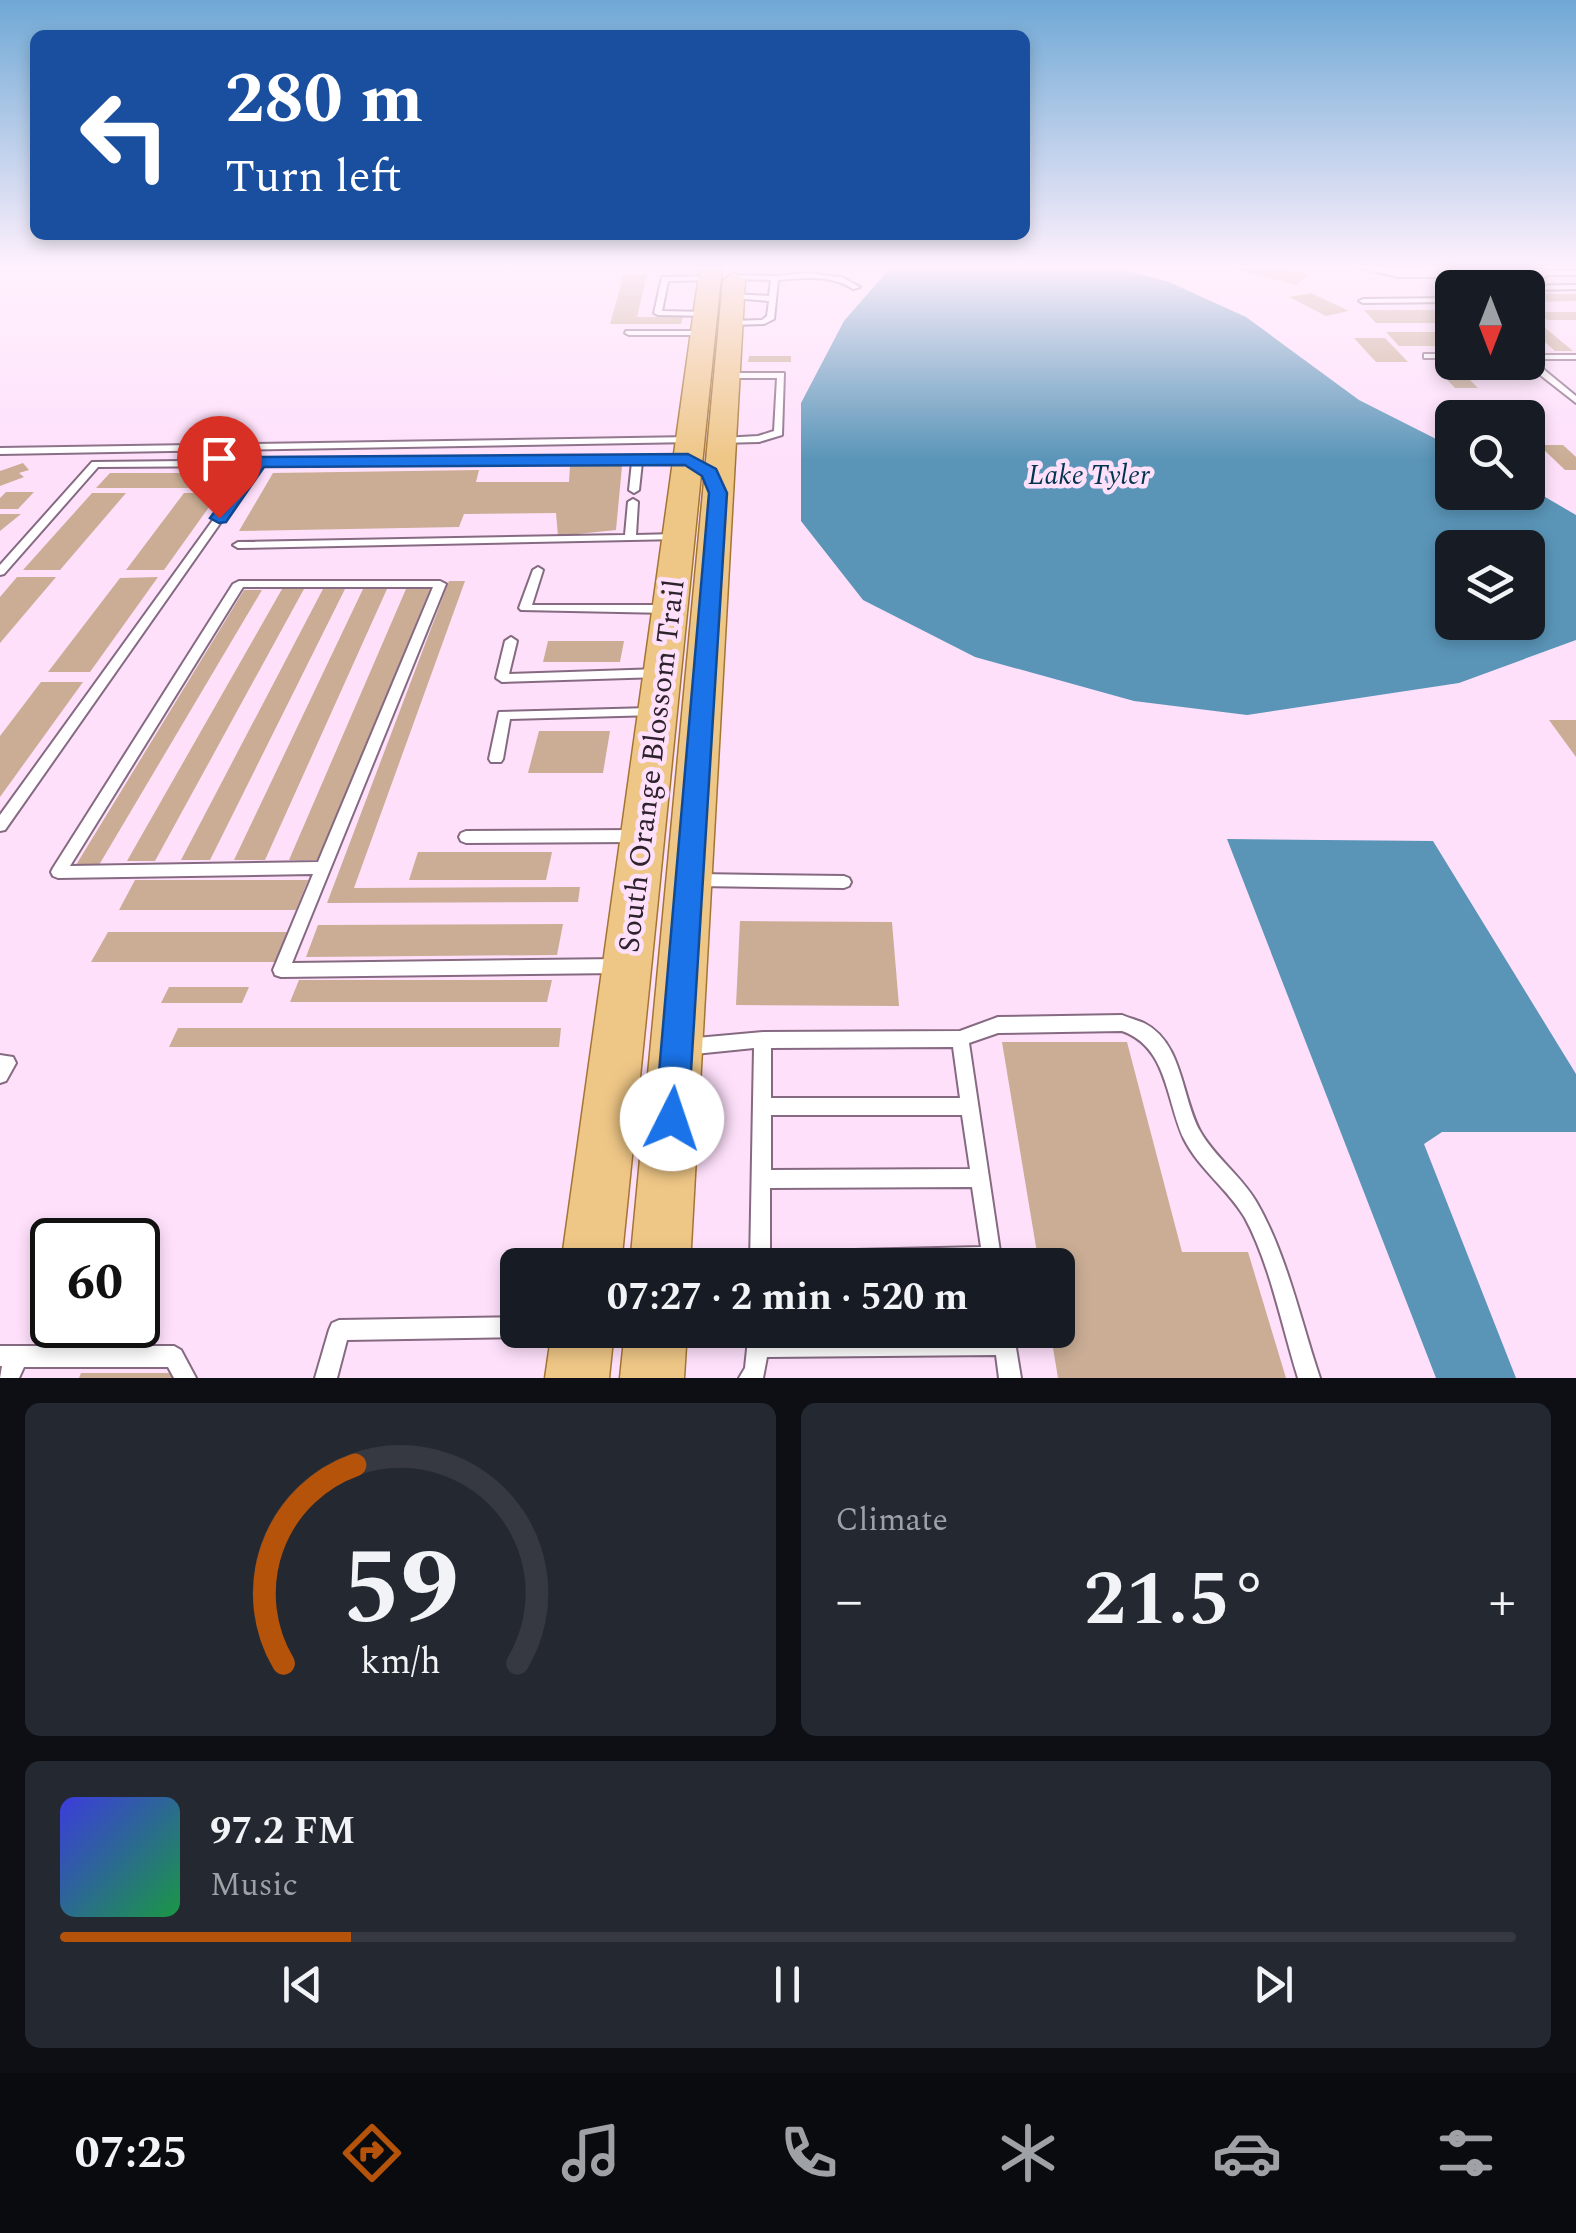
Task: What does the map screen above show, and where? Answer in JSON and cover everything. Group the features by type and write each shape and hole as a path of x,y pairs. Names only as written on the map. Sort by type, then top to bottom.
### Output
{"main road":[{"name":"South Orange Blossom Trail","path":"593,1248 680,536 699,438 712,331"},
{"name":"South Orange Blossom Trail","path":"661,1248 718,493 699,438 727,375 715,331"},
{"path":"578,1378 581,1348"},
{"path":"652,1378 654,1348"}],"lane":[{"path":"629,333 645,331"},
{"path":"1427,356 1435,356"},
{"path":"1545,359 1576,358"},
{"path":"1545,374 1576,400"},
{"path":"0,452 759,439 780,433 781,375 727,375"},
{"path":"0,572 95,464 637,460 699,438"},
{"path":"630,538 637,460"},
{"path":"0,826 259,462"},
{"path":"238,545 680,536"},
{"path":"538,570 525,608 671,610"},
{"path":"323,868 58,872 239,584 440,584 282,970 627,966"},
{"path":"511,640 502,678 663,673"},
{"path":"496,759 504,715 658,712"},
{"path":"466,837 643,836"},
{"path":"689,880 844,882"},
{"path":"677,1046 762,1040 960,1039 998,1026 1016,1025 1138,1026 1166,1060 1189,1129 1204,1158 1254,1214 1309,1378"},
{"path":"960,1039 990,1248"},
{"path":"760,1248 762,1040"},
{"path":"0,1063 8,1063 0,1075"},
{"path":"762,1107 970,1106"},
{"path":"761,1179 980,1178"},
{"path":"326,1378 339,1330 500,1327"},
{"path":"750,1378 757,1348"},
{"path":"1006,1348 1010,1378"},
{"path":"8,1378 9,1356 174,1357 185,1378"}],"water":[{"name":"Lake Tyler","path":"839,331 1265,331 1359,400 1435,438 1435,510 1545,510 1545,497 1576,515 1576,640 1459,683 1247,715 1134,701 975,657 863,600 801,521 801,403"},
{"path":"1227,839 1433,841 1576,1074 1576,1132 1442,1132 1424,1144 1516,1378 1436,1378"}],"building":[{"path":"1545,331 1549,331 1573,351 1555,351 1545,342"},
{"path":"1386,332 1435,332 1435,346 1399,346"},
{"path":"1354,338 1385,338 1408,362 1376,362"},
{"path":"749,356 791,356 791,362 748,362"},
{"path":"1448,380 1470,380 1478,388 1455,388"},
{"path":"1545,445 1563,445 1576,457 1576,470 1565,470 1545,451"},
{"path":"23,463 29,470 19,473 24,477 0,486 0,471"},
{"path":"570,466 622,466 616,530 558,536 556,513 464,514 459,527 239,531 273,473 479,470 476,482 569,482"},
{"path":"110,473 233,473 222,488 96,488"},
{"path":"6,492 34,492 18,509 0,509 0,498"},
{"path":"92,493 126,493 60,570 23,570"},
{"path":"184,493 219,493 164,570 126,570"},
{"path":"0,514 21,514 0,531"},
{"path":"17,577 56,577 0,643 0,597"},
{"path":"158,577 90,672 48,672 120,578"},
{"path":"449,581 465,581 354,888 580,887 578,902 327,903"},
{"path":"282,589 304,589 155,861 127,861"},
{"path":"323,589 345,589 210,860 181,860"},
{"path":"363,589 387,589 265,860 234,860"},
{"path":"406,589 430,589 319,860 289,860"},
{"path":"244,590 262,590 99,865 76,865"},
{"path":"548,641 624,641 620,662 543,662"},
{"path":"41,682 83,682 0,797 0,736"},
{"path":"1549,720 1576,720 1576,757"},
{"path":"539,731 610,731 603,773 528,773"},
{"path":"418,852 552,852 546,880 409,880"},
{"path":"135,880 308,880 296,910 119,910"},
{"path":"740,921 892,922 899,1006 736,1005"},
{"path":"563,924 557,955 306,957 318,925"},
{"path":"108,932 288,932 276,962 91,962"},
{"path":"299,980 552,980 547,1002 290,1002"},
{"path":"169,987 249,987 242,1003 161,1003"},
{"path":"178,1028 561,1028 559,1047 169,1047"},
{"path":"1002,1042 1127,1042 1182,1252 1248,1252 1286,1378 1058,1378 1053,1348 1075,1348 1075,1248 1036,1248"},
{"path":"81,1373 182,1373 180,1378 79,1378"}],"route":[{"path":"219,518 259,462 688,459 710,473 718,493 672,1119"}]}
